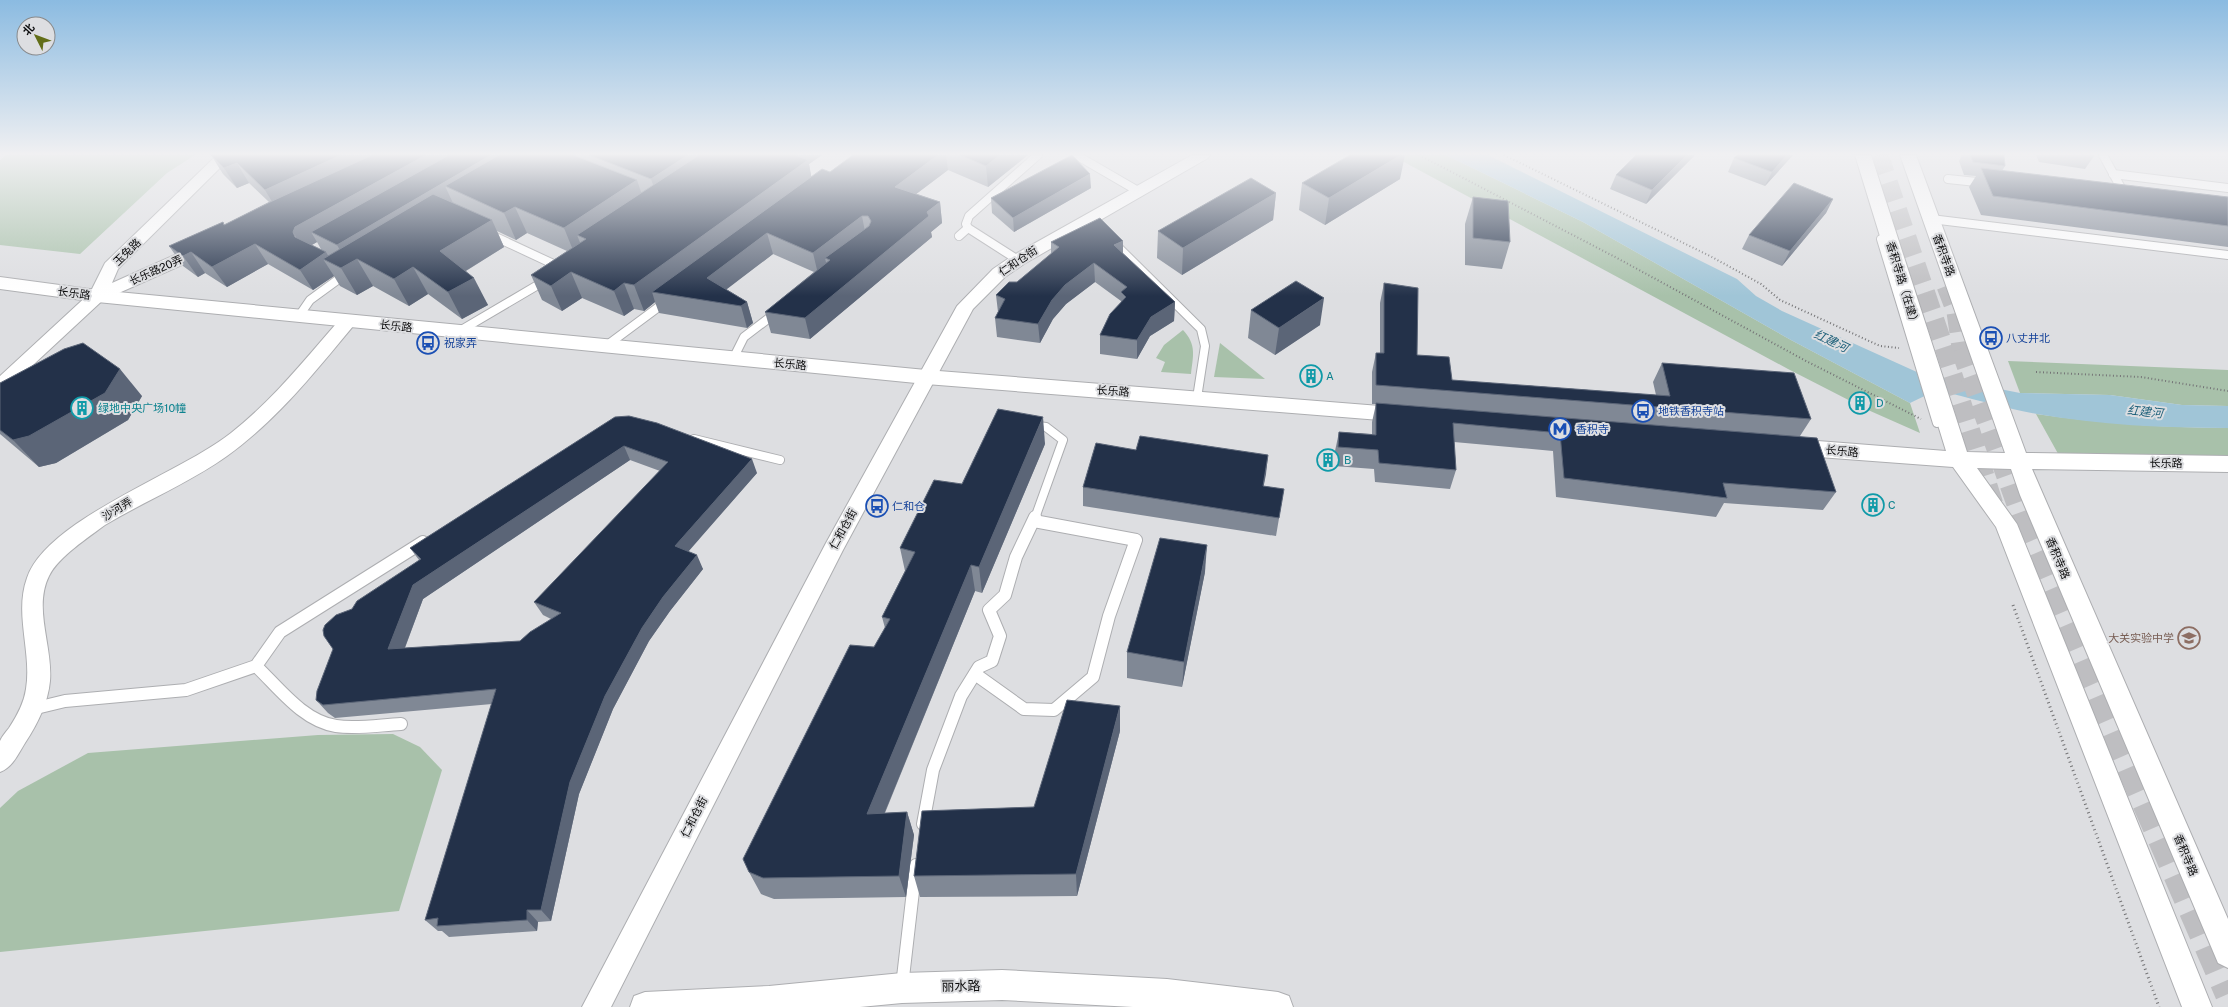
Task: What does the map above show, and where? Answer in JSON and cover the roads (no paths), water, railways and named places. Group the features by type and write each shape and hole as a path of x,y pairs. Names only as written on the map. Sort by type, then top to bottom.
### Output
{"street":[{"name":"玉兔路","path":"0,386 97,296 111,267 178,202"},
{"name":"仁和仓街","path":"596,1007 829,556 966,306 999,272 1018,260 1092,221 1121,202"},
{"name":"香积寺路（在建）","path":"1877,202 1929,380"},
{"path":"1887,202 1893,222"},
{"path":"1919,202 1928,223"},
{"name":"香积寺路","path":"1922,202 1928,223 1995,396 2031,495 2228,953"},
{"name":"长乐路20弄","path":"97,296 218,243"},
{"name":"长乐路","path":"0,283 97,296 733,359 926,377 1427,417"},
{"name":"沙河弄","path":"0,761 19,733 32,709 39,681 34,596 35,584 44,565 78,533 116,508 218,453 235,440 266,414 348,321"},
{"path":"1929,380 1959,460 2006,524 2198,1007"},
{"name":"长乐路","path":"1770,445 1959,460 2228,464"},
{"name":"丽水路","path":"645,1007 768,1004 902,988 1002,985 1086,988 1167,994 1278,1007"}],"lane":[{"path":"985,202 969,216 966,224 968,228 1018,260"},
{"path":"1870,202 1914,350 1929,380 1939,428 1959,460"},
{"path":"1928,223 2228,255"},
{"path":"959,236 968,228"},
{"path":"458,332 567,267 481,230"},
{"path":"1106,235 1201,329 1204,346 1197,398"},
{"path":"299,316 310,300 349,270"},
{"path":"606,346 677,293"},
{"path":"733,359 744,337 782,308"},
{"path":"920,834 933,770 961,696 979,667 992,661 1000,636 989,610 1005,595 1016,557 1034,521 1063,440 1046,427 1023,423"},
{"path":"682,436 780,460"},
{"path":"975,674 1024,709 1054,710 1093,677 1109,616 1136,540 1034,521"},
{"path":"32,709 65,701 186,690 256,666 280,632 433,536"},
{"path":"256,666 306,714 319,722 335,726 401,724"},
{"path":"902,988 918,850"}],"water":[{"name":"红建河","path":"1542,202 1582,202 1737,279 1756,296 1782,311 1919,373 2020,393 2110,395 2182,405 2228,406 2228,428 2132,425 2061,418 2012,409 1937,390 1910,403 1791,340 1583,222"}],"tunnel":[{"path":"1895,202 1946,353 1996,511"},
{"path":"1946,286 1956,312 1962,354"},
{"path":"1960,349 2021,518"},
{"path":"2021,517 2228,994"}],"place":[{"name":"八丈井北","path":"1991,338"},
{"name":"祝家弄","path":"428,343"},
{"name":"A","path":"1311,376"},
{"name":"D","path":"1860,403"},
{"name":"绿地中央广场10幢","path":"82,408"},
{"name":"地铁香积寺站","path":"1643,411"},
{"name":"香积寺","path":"1560,429"},
{"name":"B","path":"1328,460"},
{"name":"C","path":"1873,505"},
{"name":"仁和仓","path":"877,506"},
{"name":"大关实验中学","path":"2189,638"}]}
